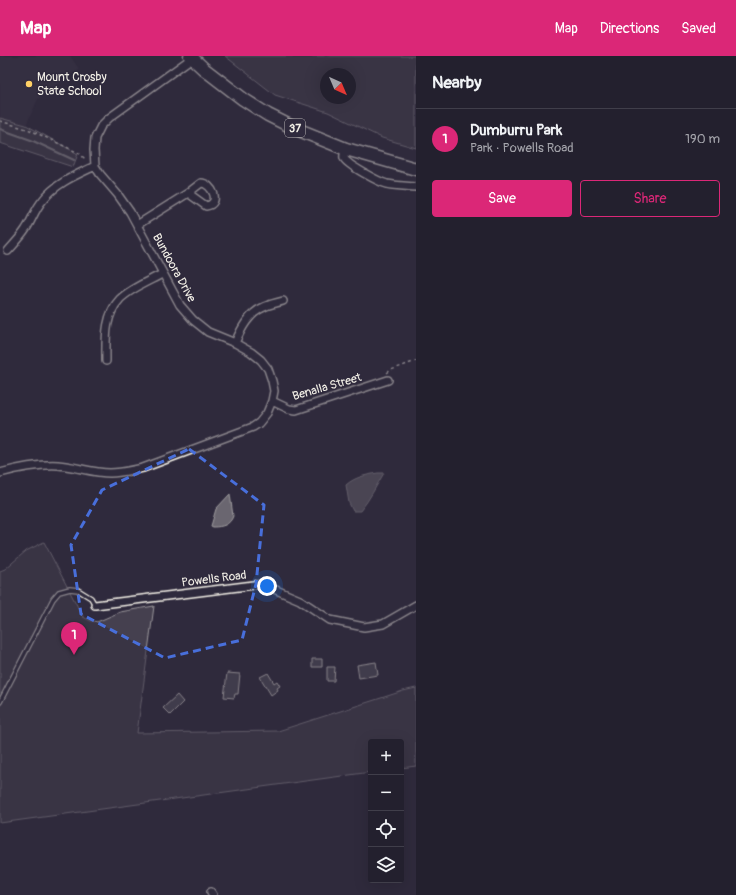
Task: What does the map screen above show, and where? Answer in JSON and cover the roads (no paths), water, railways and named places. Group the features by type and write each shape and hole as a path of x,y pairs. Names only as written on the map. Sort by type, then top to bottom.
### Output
{"main road":[{"name":"37","path":"191,57 204,70 237,95 294,128 346,149 416,169"}],"street":[{"path":"8,251 26,229 34,211 43,199 55,188 70,178 95,166 95,138 101,126 109,118 191,57"},
{"path":"346,149 344,155 345,159 350,164 378,181 387,184 416,187"},
{"name":"Bundoora Drive","path":"0,473 42,465 59,465 109,473 143,468 253,427 259,423 267,413 272,402 274,391 268,369 261,360 251,352 208,332 193,320 180,305 130,212 95,166"},
{"path":"137,225 188,193"},
{"path":"106,361 108,326 114,307 120,299 129,292 162,274"},
{"path":"235,344 241,330 252,314 263,307 283,301"},
{"name":"Benalla Street","path":"272,402 289,409 296,410 387,380"},
{"name":"Powells Road","path":"95,605 262,584 300,600 330,620 364,627 383,624 416,605"}],"lane":[{"path":"0,702 53,599 59,592 70,589 78,590 91,598 95,605"}],"waterway":[{"path":"0,129 31,140 74,160"}],"place":[{"name":"Mount Crosby State School","path":"29,84"},
{"name":"Dumburru Park","path":"74,655"}]}
